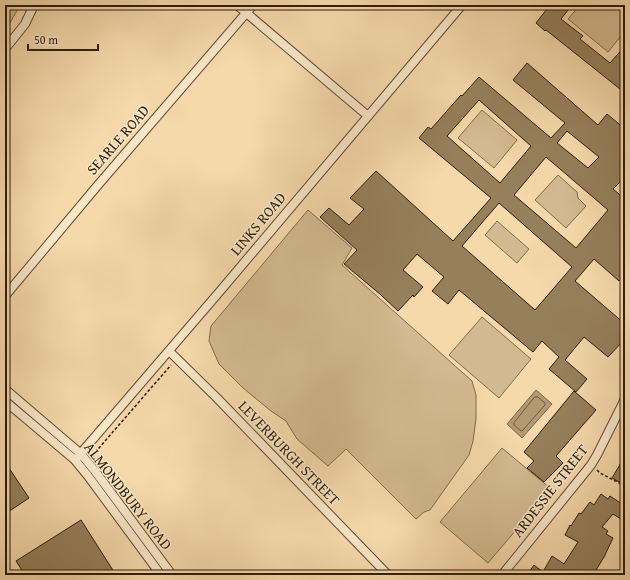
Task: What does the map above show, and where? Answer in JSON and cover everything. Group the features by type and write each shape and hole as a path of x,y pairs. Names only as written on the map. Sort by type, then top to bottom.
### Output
{"street":[{"path":"5,49 25,24 34,5"},
{"path":"237,5 368,116"},
{"name":"SEARLE ROAD","path":"5,296 103,179 253,5"},
{"name":"LINKS ROAD","path":"78,457 226,285 462,5"},
{"name":"LEVERBURGH STREET","path":"169,351 223,404 388,575"},
{"name":"ALMONDBURY ROAD","path":"5,389 78,457 161,575"},
{"name":"ARDESSIE STREET","path":"502,575 591,465 625,399"},
{"name":"ALMONDBURY ROAD","path":"5,401 78,457 87,462 172,575"}],"path":[{"path":"87,462 176,358"},
{"path":"591,465 600,473 625,486"}],"shaded area":[{"path":"5,5 20,5 10,23 5,28"},
{"path":"580,5 625,5 625,31 608,52 568,19"},
{"path":"482,110 517,140 494,168 458,138"},
{"path":"558,175 577,192 578,198 586,206 566,228 535,200"},
{"path":"308,210 352,248 342,265 472,381 476,395 476,419 473,441 469,455 430,510 424,512 416,519 346,449 328,466 297,439 286,421 243,388 219,364 209,341 211,326"},
{"path":"497,221 529,249 517,263 485,235"},
{"path":"482,317 531,359 499,398 449,355"},
{"path":"502,448 551,489 488,563 440,522"}],"water":[{"path":"536,390 552,404 522,438 507,424"}],"building":[{"path":"550,5 572,5 561,19 583,36 580,39 610,63 625,46 625,93 536,23"},
{"path":"527,63 598,125 607,114 625,129 625,169 622,172 625,177 613,189 625,199 625,274 619,281 594,259 575,281 625,324 625,339 608,357 584,337 565,360 587,379 576,392 549,369 559,357 542,341 533,352 459,290 448,304 432,291 444,277 417,254 403,270 423,287 398,311 344,264 357,250 320,217 329,208 349,225 364,209 350,198 376,171 453,241 491,198 419,138 428,127 431,129 479,77 551,138 565,123 513,80","holes":["479,100 531,146 500,183 447,136","567,131 599,157 588,168 557,143","546,157 608,210 576,248 514,195","499,203 572,267 535,310 462,246"]},
{"path":"574,391 596,410 556,456 563,463 544,482 527,468 534,461 524,452"},
{"path":"625,456 625,485 612,478"},
{"path":"5,462 29,498 5,514"},
{"path":"601,494 608,499 610,496 625,506 625,513 621,519 613,514 602,527 608,531 606,534 613,538 593,575 527,575 534,565 543,572 552,556 564,564 578,542 565,535 570,525 571,526 579,513 581,514 590,502 594,505"},
{"path":"81,520 116,575 25,575 16,561"}]}
